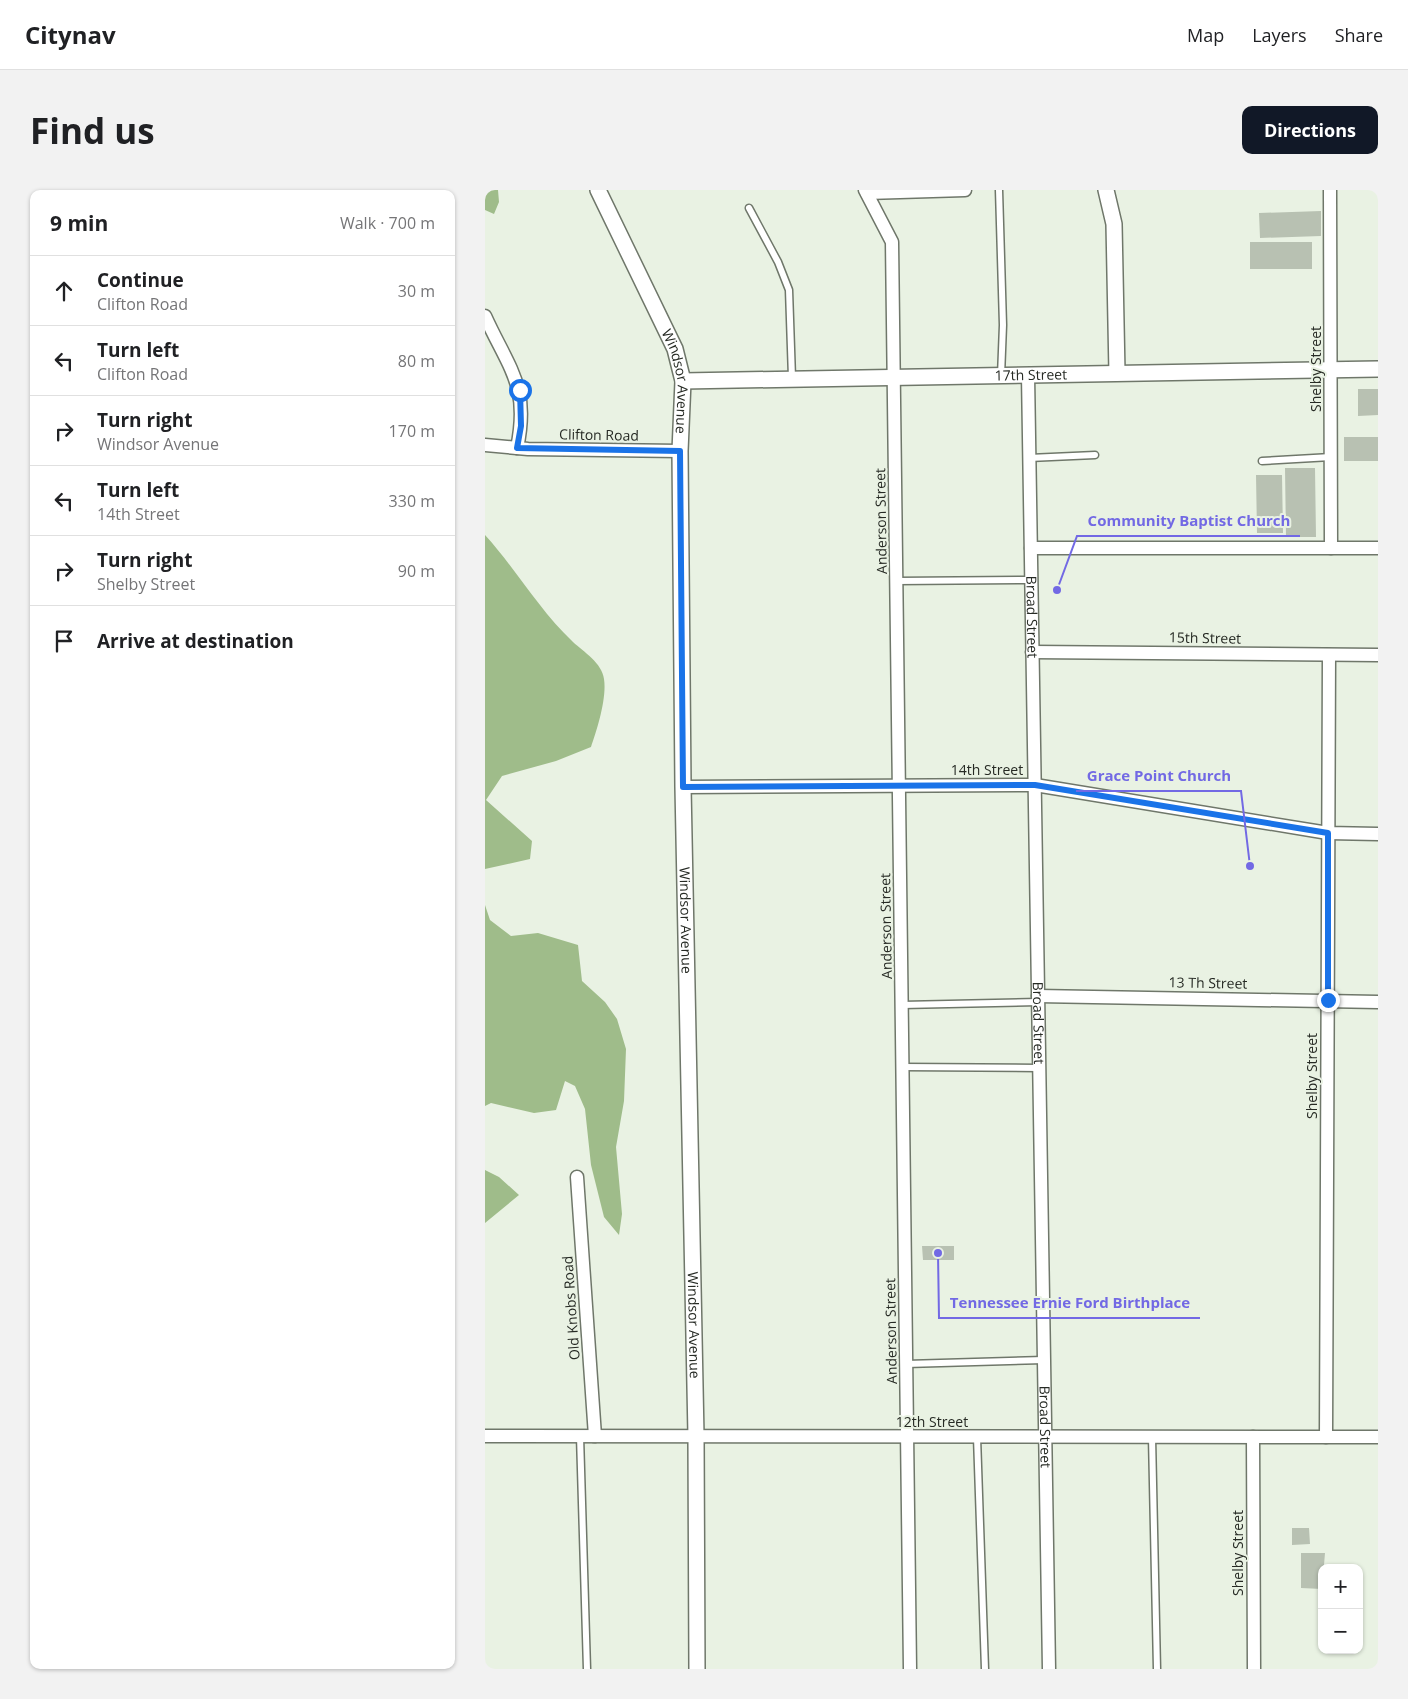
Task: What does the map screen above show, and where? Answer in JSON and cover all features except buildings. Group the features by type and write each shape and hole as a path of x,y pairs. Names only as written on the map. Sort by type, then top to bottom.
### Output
{"street":[{"name":"Windsor Avenue","path":"598,190 675,349 683,381 680,451 683,787 696,1436 697,1669"},
{"path":"866,192 965,190"},
{"path":"1106,190 1114,224 1117,373"},
{"name":"Shelby Street","path":"1330,190 1331,548"},
{"name":"Anderson Street","path":"866,192 893,242 910,1669"},
{"path":"485,316 514,372 520,390 521,426 517,448"},
{"name":"17th Street","path":"683,381 1378,369"},
{"name":"Broad Street","path":"1028,376 1049,1669"},
{"name":"Clifton Road","path":"485,445 517,448 680,451"},
{"path":"1031,548 1378,548"},
{"name":"15th Street","path":"1033,652 1378,656"},
{"name":"Shelby Street","path":"1326,1437 1329,655"},
{"name":"14th Street","path":"683,787 1035,785 1328,833 1378,834"},
{"name":"13 Th Street","path":"1038,999 1328,1000 1378,1002"},
{"name":"Old Knobs Road","path":"577,1177 595,1436"},
{"name":"12th Street","path":"485,1436 1378,1437"},
{"name":"Shelby Street","path":"1253,1437 1254,1669"}],"lane":[{"path":"999,190 1003,325 1001,376"},
{"path":"749,208 779,262 789,290 793,342 792,379"},
{"path":"1029,458 1095,455"},
{"path":"1262,461 1331,457"},
{"path":"897,581 1031,580"},
{"path":"902,1005 1038,999"},
{"path":"902,1066 1039,1068"},
{"path":"906,1364 1044,1360"},
{"path":"580,1436 587,1669"},
{"path":"977,1437 985,1669"},
{"path":"1152,1437 1157,1669"}],"green space":[{"path":"485,190 498,190 499,202 494,214 485,210"},
{"path":"485,535 549,617 600,668 603,673 605,687 601,714 591,747 556,761 502,776 486,800 532,841 530,859 485,869"},
{"path":"485,905 490,920 511,936 538,933 578,945 582,981 605,1002 617,1019 626,1049 624,1101 616,1147 622,1214 619,1235 604,1217 591,1165 585,1109 575,1086 565,1081 556,1110 534,1113 491,1103 485,1106"},
{"path":"485,1170 499,1177 519,1195 485,1223"}],"place":[{"name":"Community Baptist Church","path":"1057,590"},
{"name":"Grace Point Church","path":"1250,866"},
{"name":"Tennessee Ernie Ford Birthplace","path":"938,1253"}],"route":[{"path":"520,390 521,426 517,448 680,451 683,787 1035,785 1328,833 1328,1000"}]}
